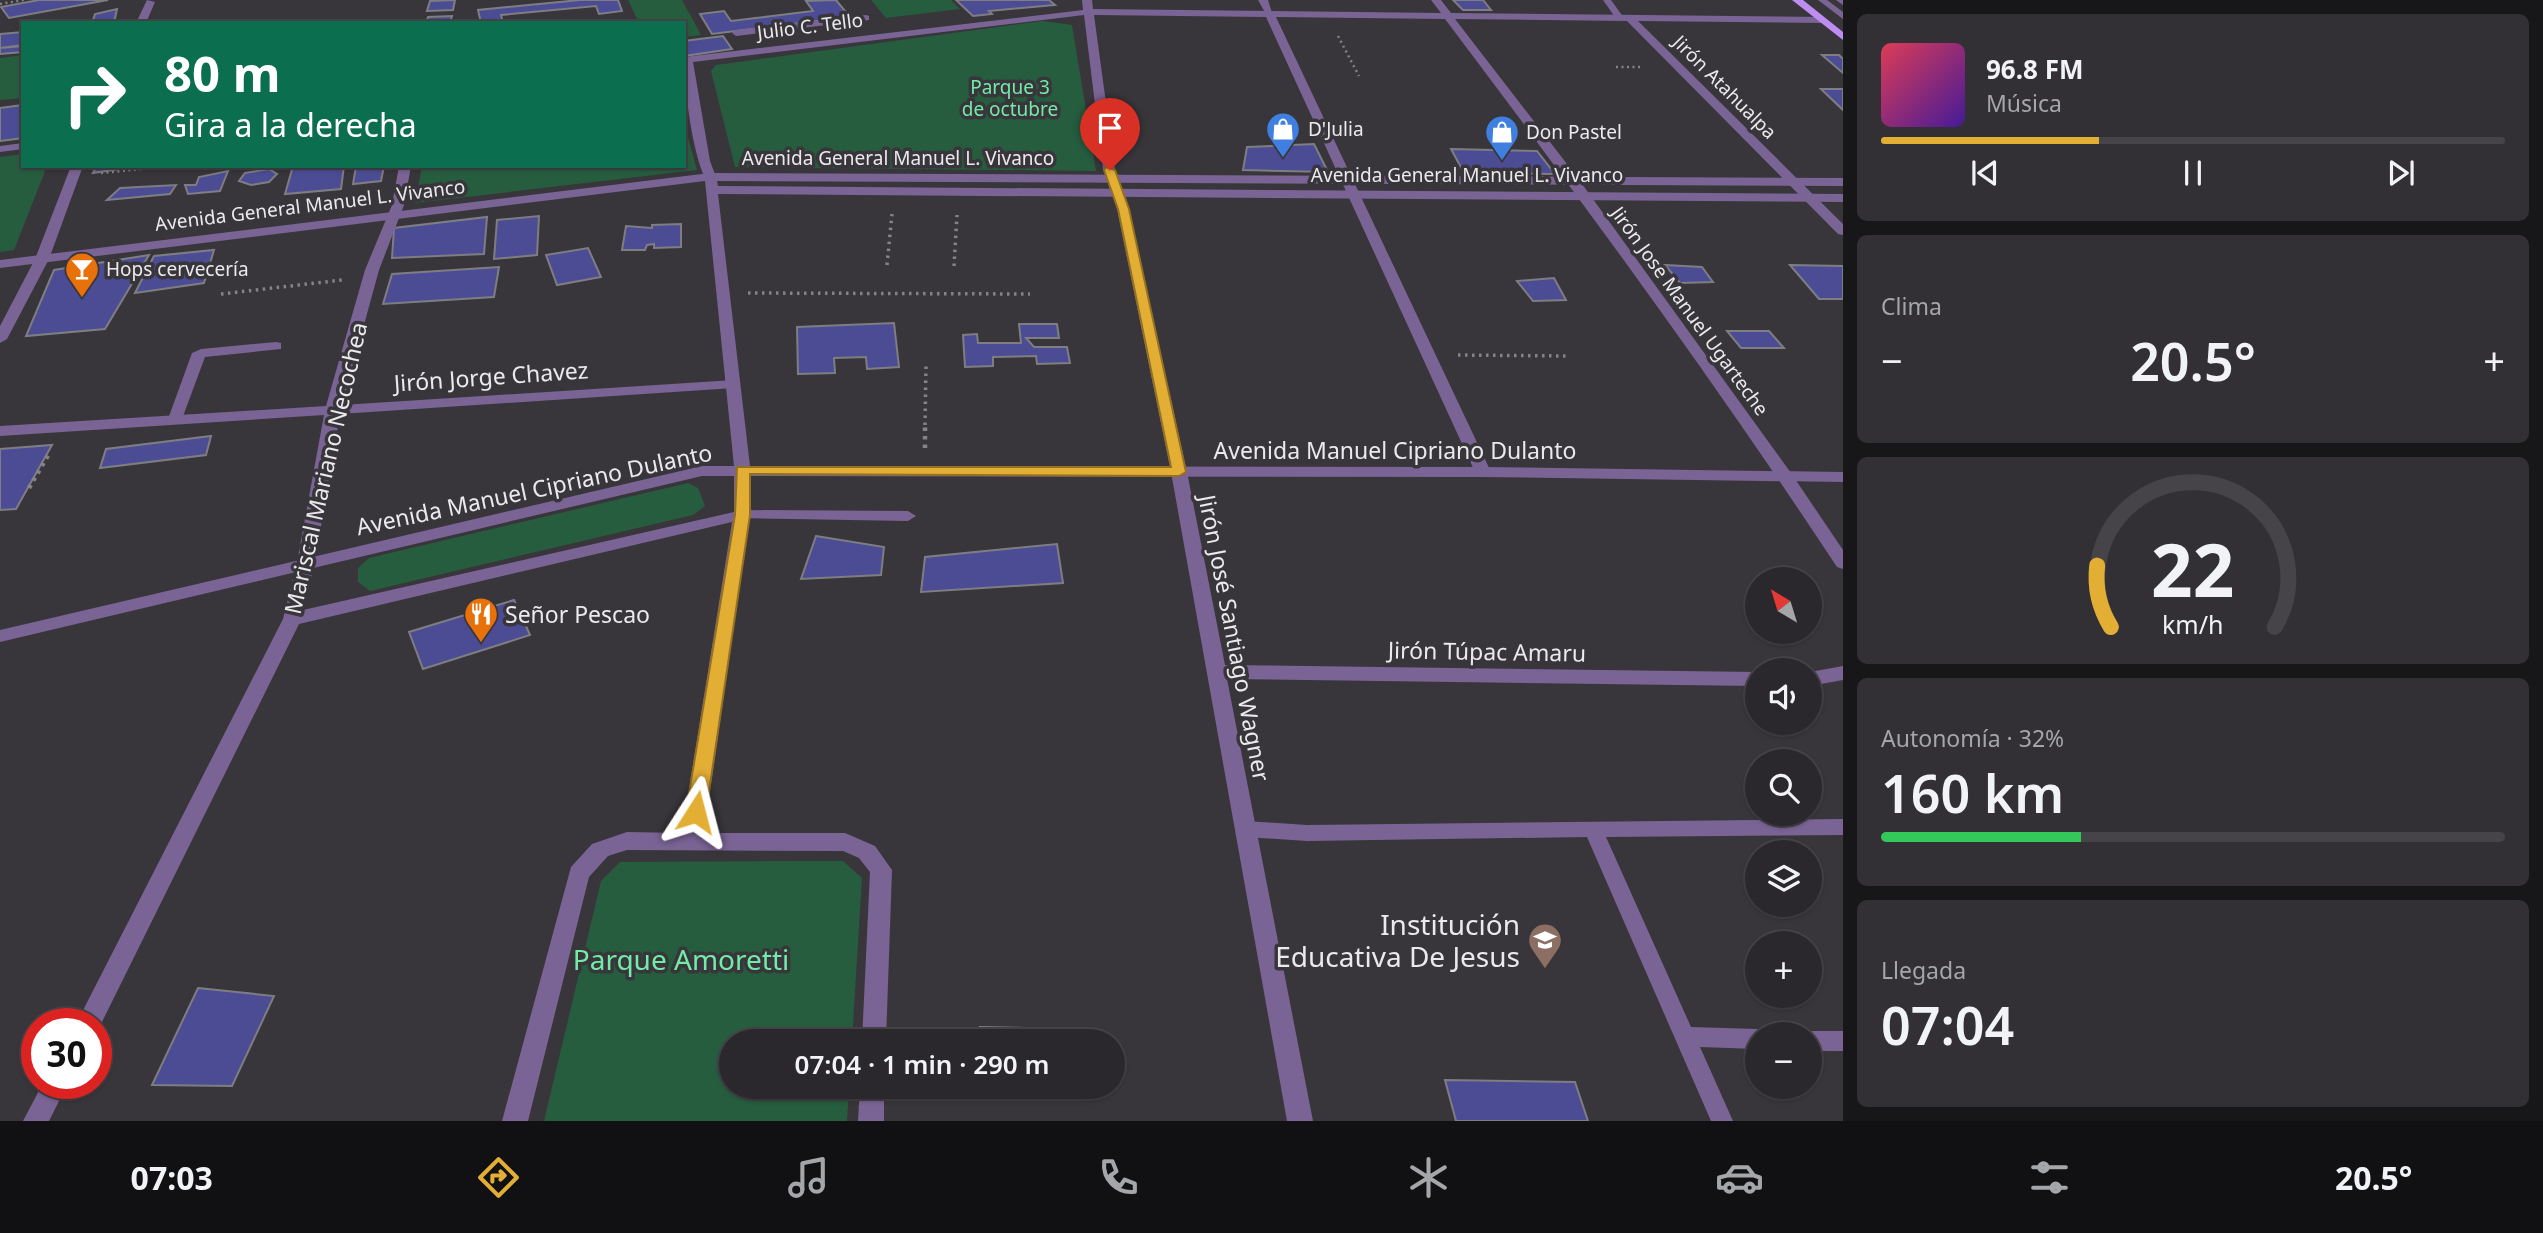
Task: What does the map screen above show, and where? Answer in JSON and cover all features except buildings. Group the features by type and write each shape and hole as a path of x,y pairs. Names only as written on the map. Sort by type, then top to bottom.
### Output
{"main road":[{"path":"1797,0 1843,37"}],"street":[{"path":"1264,0 1483,472"},
{"name":"Jirón Jose Manuel Ugarteche","path":"1436,0 1573,180 1785,476"},
{"path":"142,21 150,2"},
{"name":"Julio C. Tello","path":"686,60 1088,6 1270,14 1822,20"},
{"name":"Jirón José Santiago Wagner","path":"1088,6 1114,185 1123,209 1179,472 1300,1121"},
{"name":"Jirón Atahualpa","path":"1625,18 1843,231"},
{"path":"686,65 711,184 743,470 742,515 692,839"},
{"path":"0,149 21,146"},
{"name":"Mariscal Mariano Necochea","path":"96,1008 292,619 306,562 333,408 370,276 394,214 405,168"},
{"path":"0,339 42,259 75,171"},
{"name":"Avenida General Manuel L. Vivanco","path":"711,184 958,191 1348,179 1843,182"},
{"name":"Avenida General Manuel L. Vivanco","path":"0,264 394,214 711,184 1114,185 1354,194 1843,198"},
{"name":"Jirón Jorge Chavez","path":"0,431 734,384"},
{"name":"Avenida Manuel Cipriano Dulanto","path":"0,636 702,471 1483,472 1843,477"},
{"path":"1785,476 1843,563"},
{"path":"292,619 742,515"},
{"name":"Jirón Túpac Amaru","path":"1216,672 1745,679"},
{"path":"1822,677 1843,673"},
{"path":"515,1121 579,873 600,850 627,841 692,839 845,842 867,852 881,870 874,1029"},
{"path":"36,1121 48,1099"},
{"path":"871,1121 872,1099"}],"lane":[{"path":"1607,0 1625,18"},
{"path":"1822,0 1843,16"},
{"path":"736,33 866,18"},
{"path":"174,419 197,356 201,352 276,345"},
{"path":"742,515 908,516"},
{"path":"1246,829 1307,833 1843,827"},
{"path":"1592,828 1722,1121"},
{"path":"1685,1037 1745,1039"},
{"path":"1822,1041 1843,1041"}],"path":[{"path":"0,4 24,0"},
{"path":"1327,14 1359,76"},
{"path":"75,171 152,168"},
{"path":"887,265 894,191"},
{"path":"954,266 958,191"},
{"path":"221,295 370,276"},
{"path":"724,293 1030,294"},
{"path":"1427,355 1566,356"},
{"path":"924,471 926,365"},
{"path":"29,488 65,427"}],"green space":[{"path":"628,0 682,0 701,35 686,37 686,21 638,21"},
{"path":"871,0 951,0 960,9 886,18"},
{"name":"Parque 3 de octubre","path":"1042,21 1072,25 1096,171 735,167 711,71 716,65"},
{"path":"21,55 21,98 0,100 0,58"},
{"path":"686,130 697,170 415,203 422,168 686,168"},
{"path":"21,154 21,168 46,168 14,250 0,252 0,157"},
{"path":"688,483 698,488 705,506 693,515 370,591 358,582 358,568 369,558"},
{"name":"Parque Amoretti","path":"843,861 862,878 853,1029 719,1029 719,1099 848,1099 847,1121 544,1121 601,881 620,862"}],"place":[{"name":"D'Julia","path":"1283,159"},
{"name":"Don Pastel","path":"1502,162"},
{"name":"Hops cervecería","path":"82,299"},
{"name":"Señor Pescao","path":"481,644"},
{"name":"Institución Educativa De Jesus","path":"1545,970"}],"route":[{"path":"696,812 742,515 743,470 1179,472 1123,209 1110,170"}]}
